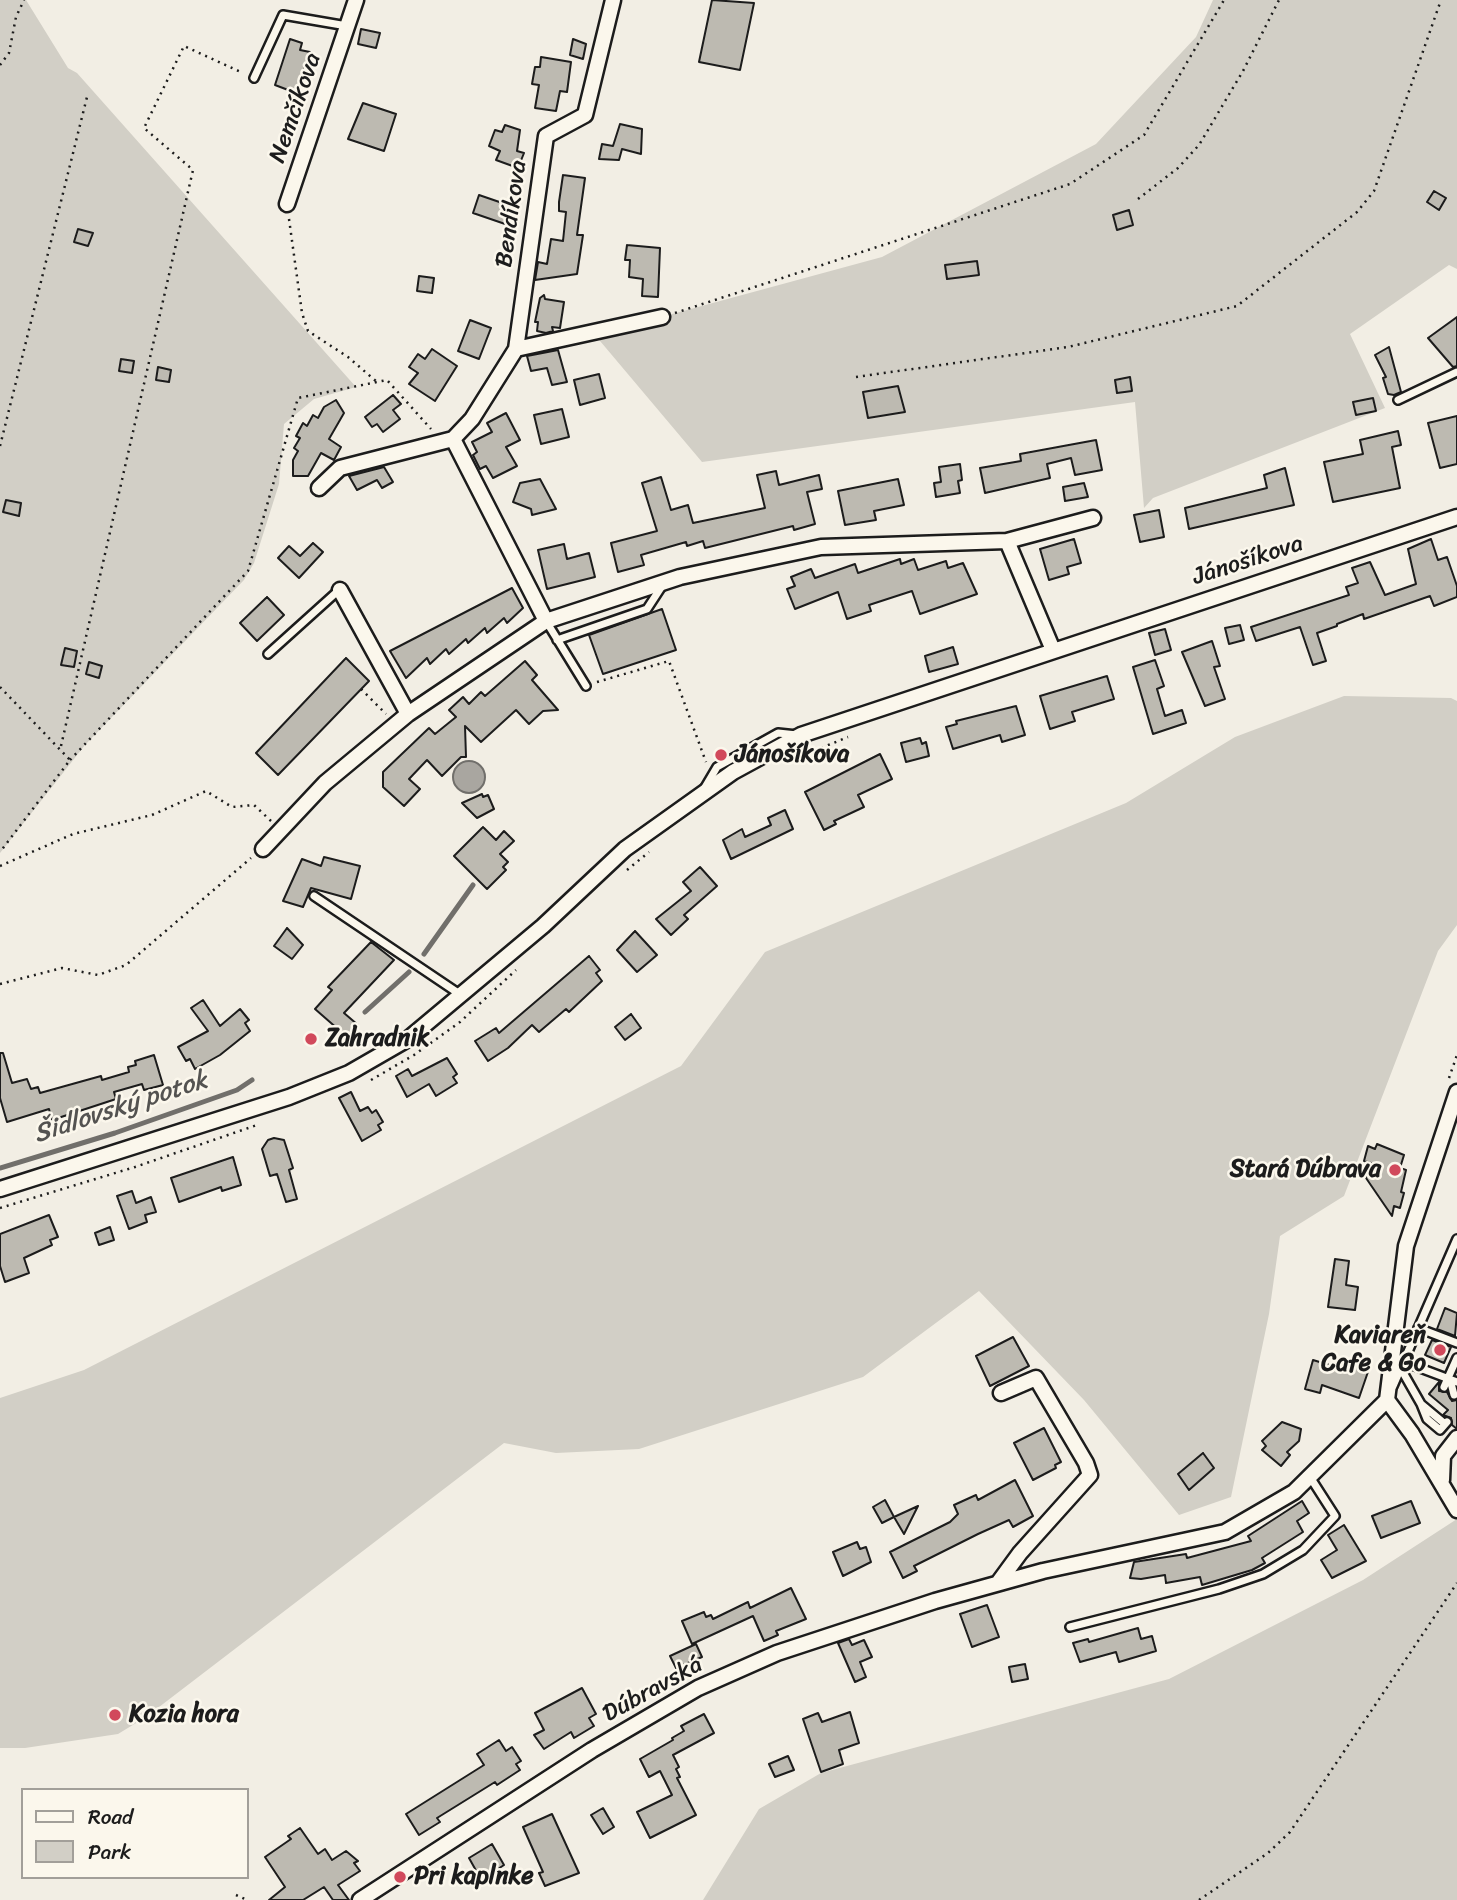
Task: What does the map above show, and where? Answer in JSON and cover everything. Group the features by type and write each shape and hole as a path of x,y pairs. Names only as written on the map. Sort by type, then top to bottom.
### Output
{"street":[{"name":"Nemčíkova","path":"287,204 356,0"},
{"name":"Bendíkova","path":"453,439 472,419 516,349 546,136 585,116 613,0"},
{"path":"516,349 662,317"},
{"path":"319,488 340,468 453,439 546,621"},
{"name":"Jánošíkova","path":"0,1189 289,1097 349,1073 408,1039 543,926 625,849 733,772 801,735 1457,517"},
{"path":"263,849 325,783 405,710 546,621 665,582 821,547 1007,541 1093,519"},
{"path":"1007,541 1053,650"},
{"path":"340,590 405,710"},
{"path":"1457,1092 1406,1245 1387,1400 1419,1446 1457,1510"},
{"path":"998,1583 1020,1553 1090,1475 1037,1378 1001,1393"},
{"name":"Dúbravská","path":"360,1900 593,1750 698,1688 777,1653 998,1583 1225,1532 1294,1492 1387,1400"},
{"path":"1419,1446 1439,1451 1454,1441"},
{"path":"1454,1441 1441,1469 1443,1484 1457,1498"}],"lane":[{"name":"Nemčíkova","path":"254,78 283,15 348,26"},
{"path":"1398,400 1457,372"},
{"path":"557,640 647,609 665,582"},
{"path":"268,654 340,590"},
{"path":"546,621 586,686"},
{"path":"314,896 462,995"},
{"path":"1387,1400 1457,1239"},
{"path":"1419,1328 1457,1343"},
{"path":"1454,1395 1452,1380 1457,1358"},
{"path":"1402,1365 1452,1380"},
{"path":"1402,1365 1421,1404 1446,1423"},
{"path":"1444,1387 1452,1380"},
{"path":"1070,1628 1219,1588 1263,1573 1303,1550 1335,1516 1310,1476"}],"path":[{"path":"0,65 9,52 16,17 24,0"},
{"path":"662,317 1070,184 1144,135 1224,0"},
{"path":"1138,199 1178,168 1199,145 1243,71 1279,0"},
{"path":"856,377 1068,347 1237,306 1357,212 1374,191 1441,0"},
{"path":"61,746 193,170 144,128 184,46 254,78"},
{"path":"0,446 87,97"},
{"path":"287,204 300,304 308,331 348,357 377,382"},
{"path":"0,852 70,760 247,571 298,398 387,380 439,438 453,439"},
{"path":"586,686 668,661 708,767 715,762"},
{"path":"0,687 61,746 70,760"},
{"path":"361,689 388,717 405,710"},
{"path":"782,764 854,735"},
{"path":"0,866 73,834 152,815 206,791 232,807 254,805 281,830"},
{"path":"619,877 657,846"},
{"path":"0,984 62,968 98,975 125,965 263,849"},
{"path":"363,1083 385,1073 460,1023 520,966"},
{"path":"0,1208 135,1167 259,1124"},
{"path":"1199,1900 1268,1853 1290,1832 1457,1583"},
{"path":"233,1900 236,1895"},
{"path":"236,1895 240,1900"},
{"path":"236,1895 247,1900"}],"green space":[{"path":"0,0 26,0 68,68 77,73 356,387 314,399 284,424 279,484 254,563 244,580 85,745 0,853"},
{"path":"1213,0 1457,0 1457,269 1449,265 1350,334 1385,408 1153,498 1144,508 1135,402 702,462 595,335 882,257 1096,144 1196,37"},
{"path":"1344,696 1451,698 1457,701 1457,925 1438,951 1344,1196 1280,1236 1269,1314 1231,1497 1179,1515 1084,1400 979,1291 863,1377 639,1449 556,1453 504,1443 146,1717 118,1734 25,1748 0,1748 0,1398 84,1370 681,1066 765,952 1126,803 1235,737"},
{"path":"1457,1519 1457,1900 703,1900 759,1809 821,1773 1169,1679 1363,1580"}],"shaded area":[{"path":"469,761 480,766 485,777 480,788 469,793 458,788 453,777 458,766"}],"building":[{"path":"712,0 754,3 740,70 699,62"},
{"path":"361,29 380,33 376,48 358,44"},
{"path":"290,39 302,43 300,50 310,52 296,93 275,85"},
{"path":"573,39 586,44 583,59 570,55"},
{"path":"541,57 571,62 567,92 560,91 556,111 535,108 539,85 532,84 535,67 540,67"},
{"path":"363,103 396,114 384,151 348,139"},
{"path":"620,124 642,129 641,154 622,149 619,160 599,159 602,144 613,146"},
{"path":"505,125 520,130 517,151 524,153 518,168 496,160 500,151 489,146 495,130 502,132"},
{"path":"563,175 585,178 577,235 583,235 577,274 535,280 538,262 547,264 551,239 563,241 566,212 559,211 559,202"},
{"path":"1434,191 1446,198 1439,210 1427,202"},
{"path":"479,195 514,207 508,225 473,213"},
{"path":"1129,210 1133,225 1117,230 1113,215"},
{"path":"78,229 93,233 88,246 74,242"},
{"path":"627,245 660,248 658,297 642,296 643,279 629,277 630,260 625,260"},
{"path":"977,261 979,275 947,279 945,265"},
{"path":"419,276 434,278 432,293 417,291"},
{"path":"544,295 545,299 564,302 560,328 552,327 553,331 546,333 537,331 538,322 535,322 540,298"},
{"path":"1457,317 1457,366 1453,367 1428,338"},
{"path":"470,320 491,328 479,359 458,351"},
{"path":"1389,347 1401,392 1394,395 1388,394 1383,378 1386,377 1375,355"},
{"path":"432,349 457,366 435,401 409,384 418,373 409,367 418,354 425,359"},
{"path":"558,350 567,382 552,385 547,368 531,371 527,356"},
{"path":"121,359 134,361 132,373 119,371"},
{"path":"158,367 171,370 169,382 156,380"},
{"path":"599,374 605,398 580,405 574,380"},
{"path":"1130,377 1132,391 1117,393 1115,380"},
{"path":"898,386 905,412 868,418 863,392"},
{"path":"393,395 401,404 393,410 400,419 383,432 377,424 372,427 365,417"},
{"path":"1373,398 1376,411 1356,415 1353,402"},
{"path":"336,400 344,413 329,439 341,447 334,460 321,453 308,476 293,476 293,460 298,451 294,448 300,438 296,436 303,423 307,426 313,415 318,418 324,407"},
{"path":"562,409 569,437 541,444 534,415"},
{"path":"506,413 520,440 506,447 517,466 493,478 486,466 480,469 473,455 477,452 472,442 492,432 487,423"},
{"path":"1457,416 1457,464 1440,468 1428,423"},
{"path":"1398,431 1401,445 1392,447 1400,488 1333,502 1324,462 1363,454 1360,440"},
{"path":"1096,440 1102,470 1075,475 1071,458 1047,464 1050,478 985,493 980,468 1021,461 1020,454"},
{"path":"960,464 960,493 936,497 934,483 941,482 939,467"},
{"path":"384,467 393,482 382,488 377,480 357,490 349,476"},
{"path":"1285,468 1294,505 1189,529 1185,508 1267,488 1264,475"},
{"path":"776,471 779,485 819,475 822,489 807,492 815,524 794,530 793,526 705,548 703,541 687,546 686,542 641,555 644,565 618,572 611,543 657,531 642,483 661,477 671,510 688,505 693,523 765,508 757,475"},
{"path":"540,479 556,509 532,515 531,509 513,502 520,483"},
{"path":"898,479 904,505 874,511 876,520 845,525 838,491"},
{"path":"1084,483 1088,497 1065,501 1063,487"},
{"path":"6,500 21,503 19,516 3,512"},
{"path":"1159,510 1164,537 1140,542 1134,515"},
{"path":"1074,539 1081,563 1067,567 1069,574 1049,580 1040,549"},
{"path":"1431,539 1438,560 1447,557 1457,586 1457,597 1434,606 1430,596 1364,619 1363,614 1317,633 1326,661 1313,665 1300,627 1256,641 1251,627 1349,595 1346,587 1358,583 1352,568 1370,562 1385,595 1416,584 1408,549"},
{"path":"313,543 323,552 299,578 278,558 289,546 300,556"},
{"path":"564,544 567,559 589,553 595,577 547,589 538,550"},
{"path":"900,559 901,564 914,559 918,570 946,561 948,568 963,563 977,594 920,614 912,591 869,605 871,611 847,619 838,592 795,609 787,589 795,586 791,577 811,569 815,578 855,564 858,573"},
{"path":"512,588 523,608 507,623 504,618 487,633 485,628 468,643 466,639 449,654 446,649 430,664 427,658 406,678 390,651"},
{"path":"267,597 284,615 257,641 240,623"},
{"path":"662,609 676,650 603,674 589,635"},
{"path":"1240,625 1244,640 1229,644 1225,628"},
{"path":"1165,629 1171,650 1155,655 1149,633"},
{"path":"1212,641 1220,666 1214,667 1225,699 1205,706 1182,652"},
{"path":"953,647 958,664 929,672 925,656"},
{"path":"65,648 77,651 74,667 61,665"},
{"path":"346,658 369,681 278,775 256,753"},
{"path":"1155,660 1164,686 1157,689 1165,716 1182,710 1186,723 1153,734 1133,667"},
{"path":"525,661 537,675 532,680 558,710 543,711 529,724 516,710 481,742 465,726 466,757 461,757 442,776 427,760 409,779 420,789 404,806 383,787 383,772 429,728 435,734 456,717 449,710 463,697 469,704 481,692 485,696"},
{"path":"89,662 102,666 99,678 86,674"},
{"path":"1107,676 1114,699 1072,712 1075,721 1050,729 1040,696"},
{"path":"1016,706 1025,735 1002,742 1000,735 953,749 946,727 957,724 956,721"},
{"path":"920,738 922,744 926,742 929,756 906,762 901,743"},
{"path":"880,754 892,779 858,795 864,807 834,821 836,824 824,830 805,792"},
{"path":"482,794 483,797 488,795 494,809 477,818 462,803"},
{"path":"785,810 793,829 731,859 723,840 742,829 745,837 771,825 768,818"},
{"path":"483,827 496,840 504,831 514,841 500,854 508,862 503,867 506,870 487,889 454,856"},
{"path":"324,857 360,866 351,899 311,888 303,907 283,901 302,859 321,866"},
{"path":"700,867 717,886 684,915 688,919 671,935 656,919 691,891 683,882"},
{"path":"287,928 303,945 292,959 274,946"},
{"path":"635,931 657,955 637,972 617,950"},
{"path":"371,942 394,960 344,1013 358,1025 347,1037 315,1009 332,990 328,987"},
{"path":"589,956 600,970 596,973 602,981 569,1012 566,1009 539,1032 532,1025 508,1048 488,1061 475,1041 496,1028 499,1033"},
{"path":"203,1000 220,1026 240,1009 249,1020 245,1023 250,1031 220,1055 195,1069 190,1059 186,1061 178,1047 208,1031 191,1008"},
{"path":"631,1014 641,1028 625,1040 615,1027"},
{"path":"0,1053 3,1053 12,1083 27,1079 31,1089 38,1087 40,1093 101,1076 102,1080 129,1072 128,1067 136,1065 135,1061 154,1055 163,1085 144,1090 142,1084 114,1092 116,1099 52,1120 49,1109 7,1122 0,1098"},
{"path":"447,1058 457,1074 453,1077 457,1083 436,1096 429,1084 407,1097 396,1076 408,1069 412,1076"},
{"path":"351,1092 360,1111 368,1107 372,1113 376,1110 383,1122 378,1125 381,1130 362,1141 339,1098"},
{"path":"268,1140 284,1140 293,1168 289,1170 297,1199 286,1202 277,1174 270,1176 262,1149"},
{"path":"1377,1144 1404,1155 1400,1168 1406,1170 1401,1192 1404,1193 1400,1208 1394,1206 1392,1216 1366,1178 1371,1163 1364,1161 1368,1146 1375,1149"},
{"path":"233,1157 241,1185 222,1191 221,1187 179,1202 171,1178"},
{"path":"132,1191 136,1203 151,1197 156,1212 145,1215 147,1222 129,1229 117,1196"},
{"path":"49,1215 58,1237 50,1240 52,1245 24,1258 29,1273 5,1282 0,1266 0,1234"},
{"path":"110,1227 114,1240 99,1245 95,1233"},
{"path":"1335,1259 1349,1261 1346,1285 1358,1287 1355,1310 1328,1307"},
{"path":"1445,1308 1457,1313 1455,1336 1437,1329"},
{"path":"1013,1337 1029,1366 990,1386 976,1356"},
{"path":"1432,1340 1451,1347 1444,1363 1425,1355"},
{"path":"1354,1356 1371,1363 1359,1398 1322,1385 1320,1393 1305,1389 1313,1360 1346,1370"},
{"path":"1439,1382 1439,1391 1447,1392 1452,1401 1457,1400 1457,1429 1452,1425 1451,1418 1443,1415 1448,1410 1429,1394"},
{"path":"1282,1422 1301,1429 1299,1441 1287,1452 1290,1455 1281,1466 1262,1450 1266,1446 1262,1441"},
{"path":"1044,1428 1061,1462 1055,1465 1056,1468 1033,1480 1014,1443"},
{"path":"1203,1453 1214,1468 1189,1490 1178,1474"},
{"path":"1015,1480 1033,1516 1013,1527 1009,1520 978,1534 914,1566 917,1571 903,1578 890,1552 950,1522 958,1514 954,1505 976,1495 978,1500"},
{"path":"885,1500 894,1517 882,1523 873,1507"},
{"path":"1302,1501 1309,1513 1297,1521 1303,1532 1262,1558 1265,1563 1252,1570 1202,1585 1200,1577 1166,1583 1165,1575 1130,1578 1134,1562 1186,1554 1187,1558 1251,1541 1248,1536"},
{"path":"1411,1501 1420,1523 1381,1538 1372,1516"},
{"path":"918,1506 904,1534 894,1517"},
{"path":"1344,1525 1366,1561 1332,1578 1321,1560 1337,1550 1328,1535"},
{"path":"857,1542 860,1549 866,1547 871,1562 843,1576 833,1552"},
{"path":"791,1588 806,1619 776,1631 778,1635 764,1641 753,1616 692,1644 682,1621 704,1612 706,1617 711,1615 713,1619 748,1602 750,1608"},
{"path":"987,1605 999,1637 972,1647 960,1614"},
{"path":"1138,1628 1141,1639 1152,1636 1156,1651 1119,1662 1116,1652 1080,1662 1073,1643 1088,1639 1089,1642"},
{"path":"849,1639 852,1645 864,1640 872,1657 860,1662 866,1677 855,1682 838,1643"},
{"path":"696,1644 702,1657 676,1668 670,1656"},
{"path":"1025,1664 1028,1679 1012,1682 1009,1667"},
{"path":"582,1688 596,1714 589,1718 594,1726 574,1738 571,1732 544,1749 534,1735 544,1730 535,1713"},
{"path":"850,1712 859,1743 839,1750 843,1764 821,1772 803,1719 818,1713 822,1722"},
{"path":"704,1714 714,1733 673,1755 679,1767 676,1769 680,1777 677,1778 696,1815 650,1838 637,1812 672,1795 660,1771 649,1777 640,1759 673,1740 672,1738 684,1731 681,1726"},
{"path":"499,1740 506,1751 512,1747 521,1761 516,1764 520,1770 497,1785 495,1782 437,1818 440,1822 419,1835 406,1814 484,1765 477,1754"},
{"path":"788,1756 794,1770 775,1777 769,1764"},
{"path":"603,1808 614,1827 603,1834 591,1815"},
{"path":"552,1814 579,1873 545,1886 539,1873 543,1872 523,1827"},
{"path":"300,1828 318,1854 325,1849 332,1860 346,1851 358,1861 354,1863 360,1871 338,1885 349,1900 333,1900 324,1887 303,1900 269,1900 285,1887 265,1857 291,1839 288,1836"},
{"path":"492,1844 504,1865 498,1869 501,1874 483,1883 469,1858"}],"waterway":[{"name":"Šidlovský potok","path":"424,954 473,885"},
{"name":"Šidlovský potok","path":"365,1012 409,972"},
{"name":"Šidlovský potok","path":"0,1168 115,1133 237,1090 252,1080"}],"place":[{"name":"Jánošíkova","path":"721,755"},
{"name":"Zahradnik","path":"311,1039"},
{"name":"Stará Dúbrava","path":"1395,1170"},
{"name":"Kaviareň Cafe & Go","path":"1440,1350"},
{"name":"Kozia hora","path":"115,1715"},
{"name":"Pri kaplnke","path":"400,1877"}]}
